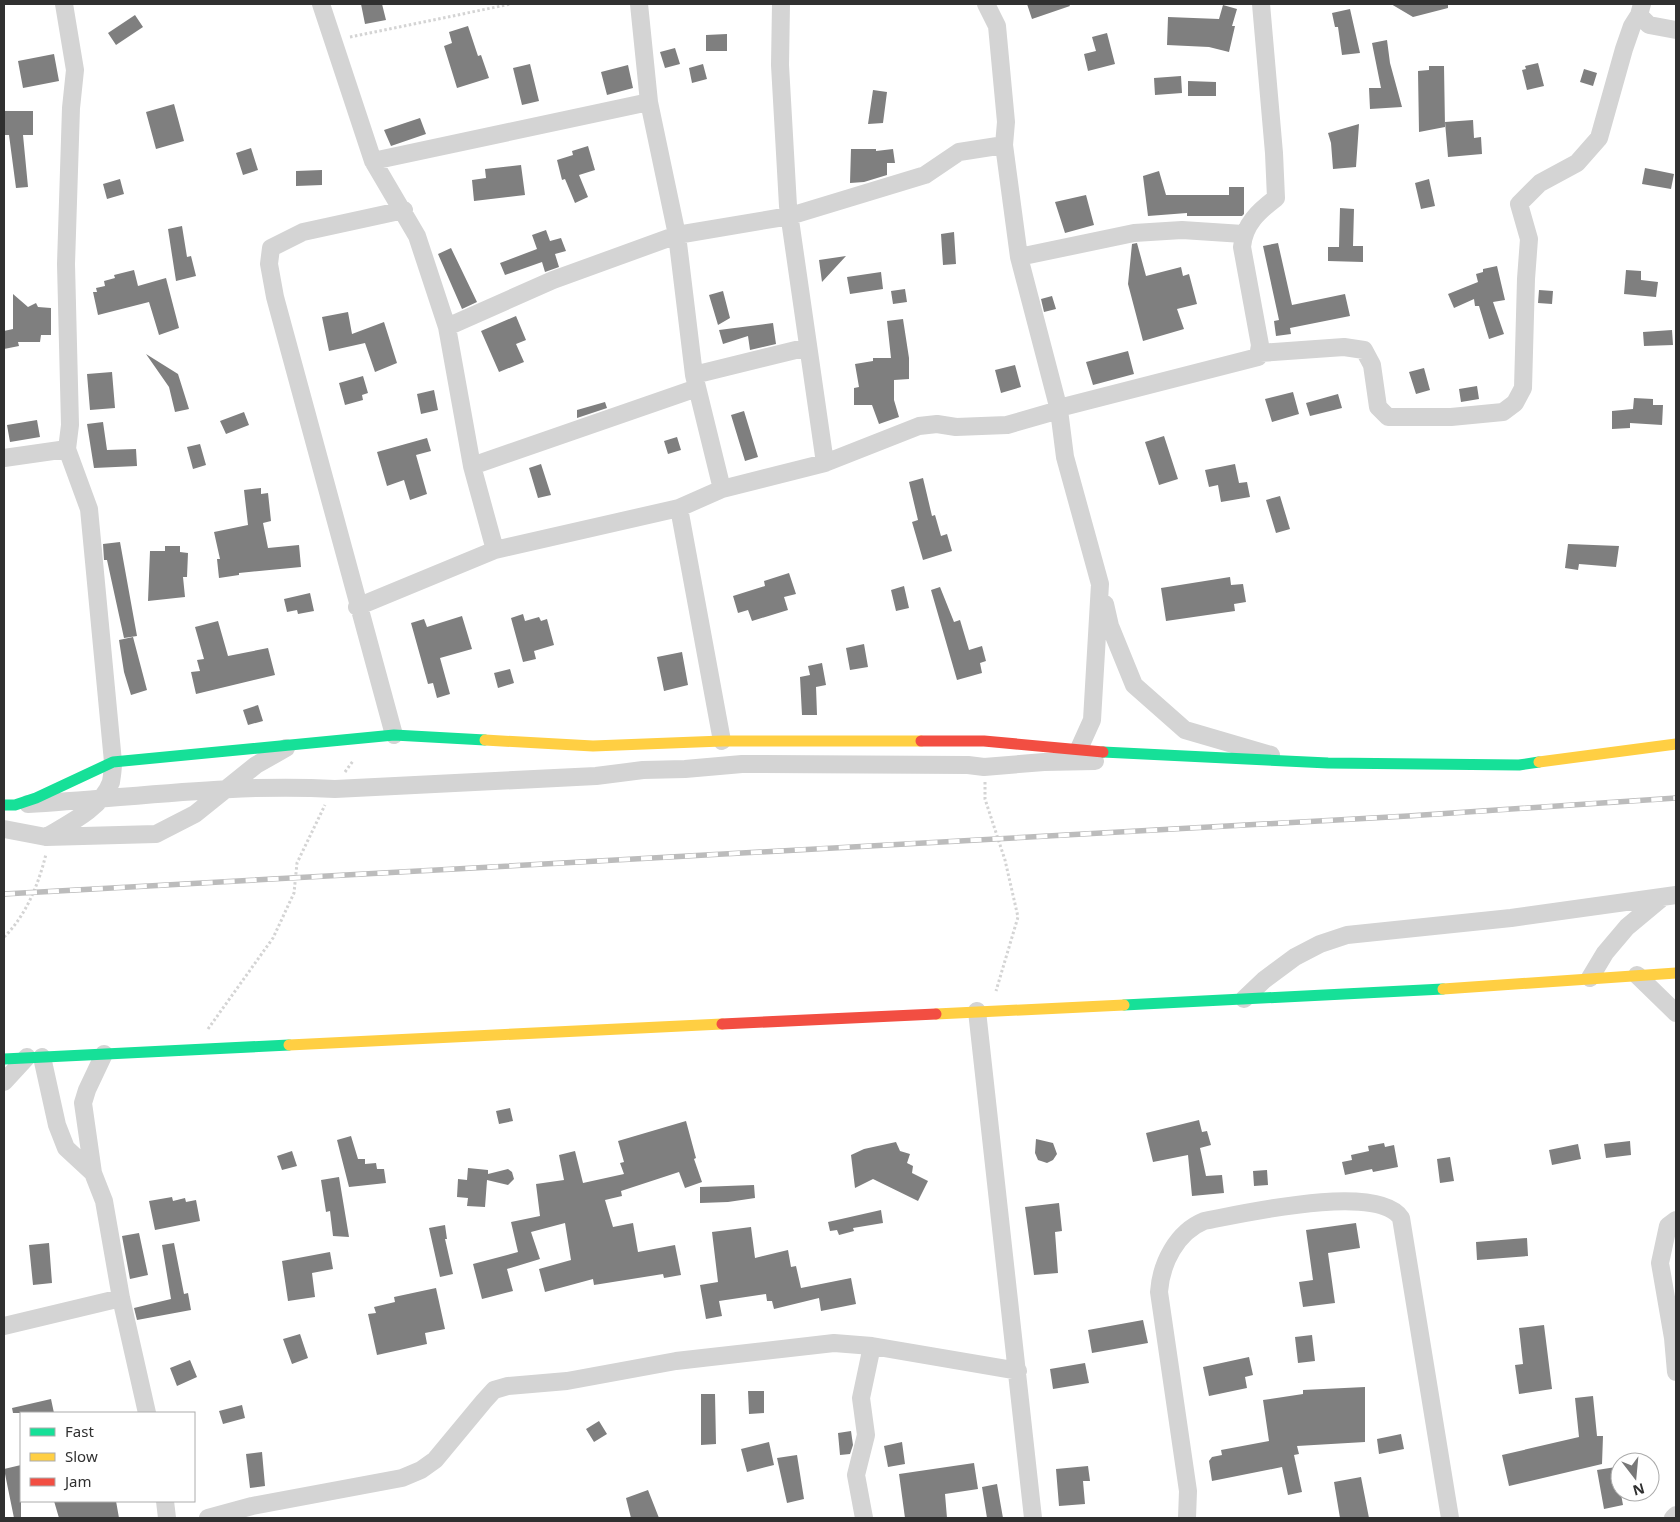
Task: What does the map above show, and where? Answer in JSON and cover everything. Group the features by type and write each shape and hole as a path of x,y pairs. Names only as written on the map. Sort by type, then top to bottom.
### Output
{"street":[{"path":"46,837 69,823 101,799 110,782 114,762 89,509 67,449 70,425 66,264 71,108 75,70 64,4"},
{"path":"640,4 649,102 677,235 695,381 722,490"},
{"path":"781,4 780,65 790,216 826,463"},
{"path":"986,4 997,26 1006,122 1004,145 1019,257 1059,410 1065,457 1110,626 1134,685 1185,730 1247,747 1291,762"},
{"path":"358,607 495,550 679,508 722,490 826,463 919,426 937,424 956,427 1007,424 1059,410 1059,408 1256,358 1260,353 1260,345 1242,247 1243,234 1261,210 1276,198 1261,4"},
{"path":"321,5 373,161 404,210 417,236 447,328 472,466 495,550"},
{"path":"1260,353 1344,347 1364,350 1372,365 1378,407 1388,417 1451,417 1503,412 1515,403 1523,388 1529,239 1519,204 1540,183 1577,163 1599,138 1624,49 1640,9"},
{"path":"1640,9 1650,25 1676,30"},
{"path":"373,161 649,102"},
{"path":"447,328 552,280 677,235 790,216 926,175 960,152 1004,145"},
{"path":"394,735 275,297 269,264 271,248 303,232 404,210"},
{"path":"1019,257 1134,233 1182,230 1243,234"},
{"path":"472,466 695,381 808,346"},
{"path":"4,458 67,449"},
{"path":"679,508 722,741"},
{"path":"1078,751 1092,720 1100,584"},
{"path":"10,805 36,798 60,784 114,762 176,755 367,740 394,735 593,746 722,741 984,741 1062,747 1078,751 1291,762 1519,765 1676,744"},
{"path":"4,830 46,837 156,834 195,814 256,765 290,746"},
{"path":"10,805 223,790 304,787 335,788 596,776 643,770 685,770 742,764 968,765 984,767 1044,762 1092,761 1123,754"},
{"path":"1244,999 1264,980 1295,957 1320,944 1347,935 1511,918 1672,893"},
{"path":"1590,978 1604,953 1627,927 1672,893"},
{"path":"4,1059 983,1010 1376,993 1676,973"},
{"path":"1637,975 1676,1013"},
{"path":"983,1010 1033,1518"},
{"path":"104,1054 83,1103 93,1173 104,1201 122,1298 147,1412"},
{"path":"4,1082 35,1057"},
{"path":"35,1057 66,1148 93,1173"},
{"path":"1186,1518 1188,1491 1159,1292 1160,1275 1170,1254 1180,1238 1195,1225 1204,1221 1304,1203 1353,1201 1382,1205 1397,1212 1401,1218 1450,1518"},
{"path":"1676,1220 1668,1226 1660,1263 1673,1338 1676,1372"},
{"path":"4,1326 122,1298"},
{"path":"208,1518 252,1506 402,1478 420,1470 446,1447 494,1390 508,1386 567,1381 676,1361 834,1343 872,1346 1018,1371"},
{"path":"864,1518 856,1475 866,1435 861,1398 872,1346"},
{"path":"164,1502 168,1518"},
{"path":"1673,1518 1676,1515"}],"path":[{"path":"332,41 510,4"},
{"path":"199,1050 209,1026 220,1008 242,983 273,938 294,893 297,863 335,788 367,740"},
{"path":"983,1010 1018,917 1005,860 985,799 984,767"},
{"path":"4,937 26,906 40,877 47,851 46,837"}],"building":[{"path":"361,4 382,4 386,20 365,24"},
{"path":"1027,4 1069,4 1070,6 1032,19"},
{"path":"1391,4 1448,4 1448,8 1413,17"},
{"path":"1223,5 1237,9 1232,26 1235,26 1229,52 1209,47 1167,45 1168,17 1219,19"},
{"path":"1350,9 1360,53 1342,55 1338,27 1335,27 1332,13"},
{"path":"135,15 143,27 116,45 108,33"},
{"path":"468,26 478,56 481,55 489,78 457,88 444,46 452,43 449,32"},
{"path":"1107,33 1115,64 1088,71 1084,54 1096,51 1092,37"},
{"path":"727,34 727,51 706,51 706,35"},
{"path":"1387,40 1390,63 1402,107 1370,109 1369,88 1381,88 1372,43"},
{"path":"675,48 680,64 665,68 660,52"},
{"path":"54,54 59,81 23,88 18,61"},
{"path":"1538,63 1544,86 1527,90 1522,70 1526,69 1525,66"},
{"path":"530,64 539,101 522,105 513,68"},
{"path":"703,64 707,79 692,83 689,68"},
{"path":"628,65 633,88 607,95 601,72"},
{"path":"1429,66 1444,66 1445,127 1419,132 1418,71 1429,70"},
{"path":"1584,69 1597,73 1593,86 1580,82"},
{"path":"1181,76 1182,93 1155,95 1154,78"},
{"path":"1188,81 1216,82 1216,96 1188,96"},
{"path":"873,90 887,92 883,123 868,124"},
{"path":"174,104 184,141 156,149 146,112"},
{"path":"4,111 33,111 33,135 23,135 28,187 16,188 9,135 4,135"},
{"path":"420,118 426,134 391,146 384,130"},
{"path":"1473,120 1474,138 1481,137 1482,154 1448,157 1445,122"},
{"path":"1359,124 1356,167 1333,169 1331,143 1328,133"},
{"path":"588,146 595,170 579,175 588,197 575,203 565,179 562,180 557,160 573,155 572,151"},
{"path":"251,148 258,170 243,175 236,153"},
{"path":"851,149 876,149 876,151 893,149 895,163 887,163 887,175 864,182 850,183"},
{"path":"521,165 525,195 474,201 472,180 486,178 485,169"},
{"path":"1645,168 1674,174 1671,189 1642,184"},
{"path":"322,170 322,185 296,186 296,171"},
{"path":"1159,171 1166,195 1229,195 1229,187 1244,187 1244,214 1242,216 1187,216 1187,213 1148,216 1143,176"},
{"path":"120,179 124,194 107,199 103,184"},
{"path":"1429,179 1435,206 1421,209 1415,183"},
{"path":"1086,195 1094,225 1065,233 1055,202"},
{"path":"1340,208 1354,209 1353,246 1363,246 1363,262 1328,261 1328,247 1339,247"},
{"path":"182,226 187,257 191,256 196,276 176,281 168,229"},
{"path":"546,230 550,241 561,238 566,251 555,254 559,267 545,272 542,262 505,275 500,263 537,249 532,235"},
{"path":"954,232 956,264 943,265 941,234"},
{"path":"1137,243 1146,276 1181,267 1183,276 1189,274 1197,304 1177,309 1184,329 1143,341 1128,284 1132,244"},
{"path":"1278,243 1292,305 1345,294 1350,316 1290,328 1291,334 1276,336 1274,321 1279,320 1263,246"},
{"path":"451,248 477,302 462,309 438,254"},
{"path":"846,256 822,282 819,260"},
{"path":"1497,266 1505,300 1493,302 1504,334 1489,339 1479,306 1475,306 1474,299 1454,308 1448,294 1478,282 1476,274 1483,272 1483,269"},
{"path":"134,270 138,286 166,278 179,328 159,335 149,302 98,315 93,292 97,292 96,288 105,286 104,281 115,278 114,275"},
{"path":"1626,270 1641,271 1641,280 1658,282 1656,297 1624,294"},
{"path":"881,272 883,289 850,294 847,277"},
{"path":"905,289 907,302 893,304 891,291"},
{"path":"1539,290 1553,291 1552,304 1538,303"},
{"path":"723,291 730,318 718,325 709,295"},
{"path":"13,294 28,307 36,303 38,307 51,308 51,335 41,335 40,342 18,342 19,346 4,349 4,331 13,329"},
{"path":"1052,296 1056,309 1044,312 1041,299"},
{"path":"348,312 352,334 384,322 397,363 375,372 365,343 329,351 322,317"},
{"path":"516,316 526,340 516,344 524,362 499,372 481,331"},
{"path":"903,319 909,358 909,379 894,380 894,400 899,417 879,424 872,405 854,405 854,388 859,387 855,364 873,361 873,358 891,358 887,321"},
{"path":"773,323 776,344 750,350 748,336 723,344 719,330"},
{"path":"1672,330 1673,345 1644,346 1643,332"},
{"path":"1128,351 1134,374 1093,385 1086,362"},
{"path":"146,354 178,374 189,409 175,412 169,387"},
{"path":"1015,365 1021,387 1001,393 995,370"},
{"path":"1424,368 1430,390 1416,394 1409,372"},
{"path":"112,372 115,408 90,410 87,374"},
{"path":"363,376 368,393 362,395 363,400 345,405 339,383"},
{"path":"1477,386 1479,399 1461,402 1459,389"},
{"path":"434,390 438,410 421,414 417,394"},
{"path":"1293,392 1299,414 1272,422 1265,399"},
{"path":"1338,394 1342,408 1310,416 1306,403"},
{"path":"1634,398 1653,399 1653,405 1663,405 1662,425 1630,423 1630,428 1612,429 1612,411 1633,409"},
{"path":"605,402 607,408 577,418 577,410"},
{"path":"744,411 758,457 745,461 731,415"},
{"path":"244,412 249,425 226,434 220,421"},
{"path":"37,420 40,437 10,442 7,425"},
{"path":"103,422 107,450 136,449 137,466 94,468 87,424"},
{"path":"1164,436 1178,479 1159,485 1145,442"},
{"path":"677,437 681,450 668,454 664,441"},
{"path":"427,438 431,451 416,455 427,494 410,500 404,480 387,486 377,452"},
{"path":"200,444 206,465 193,469 187,447"},
{"path":"541,464 551,495 538,498 529,468"},
{"path":"1235,464 1239,483 1247,482 1250,497 1221,502 1218,485 1209,487 1205,470"},
{"path":"923,478 932,516 935,515 941,536 947,534 952,551 923,560 912,522 918,520 909,482"},
{"path":"261,488 261,494 268,493 271,521 263,523 268,548 299,545 301,567 239,573 239,575 219,578 217,559 220,559 214,532 248,525 244,490"},
{"path":"1280,496 1290,529 1276,533 1266,500"},
{"path":"120,542 137,636 124,638 107,560 104,560 103,544"},
{"path":"1568,544 1619,546 1616,567 1579,564 1578,570 1565,568"},
{"path":"165,546 180,546 180,552 188,553 187,577 183,577 185,597 148,601 150,551 165,551"},
{"path":"789,573 796,594 784,597 788,610 752,621 748,610 738,613 733,596 765,586 764,581"},
{"path":"1230,577 1231,585 1243,584 1246,602 1234,604 1235,611 1166,621 1161,588"},
{"path":"904,586 909,608 896,611 891,590"},
{"path":"940,587 954,622 960,620 969,650 982,646 986,661 980,663 982,673 957,680 931,590"},
{"path":"310,593 314,611 298,614 297,610 287,612 284,599"},
{"path":"523,614 525,621 539,617 541,621 547,619 554,645 534,651 536,659 523,662 511,618"},
{"path":"462,616 472,649 440,658 450,694 437,698 433,683 428,684 411,623 424,619 427,627"},
{"path":"218,621 228,656 268,648 275,675 196,694 191,672 200,671 197,660 204,659 195,627"},
{"path":"133,637 147,690 131,695 124,672 119,640"},
{"path":"864,644 868,667 850,670 846,648"},
{"path":"682,652 688,685 664,691 657,657"},
{"path":"822,663 826,685 816,687 817,715 802,715 800,677 810,675 808,666"},
{"path":"510,669 514,683 498,688 494,673"},
{"path":"258,705 263,721 248,725 243,710"},
{"path":"510,1108 513,1121 499,1124 496,1111"},
{"path":"1199,1120 1202,1132 1207,1131 1211,1145 1200,1148 1206,1176 1222,1175 1224,1193 1192,1196 1188,1155 1153,1162 1146,1133"},
{"path":"686,1121 696,1158 694,1159 702,1182 685,1188 679,1172 621,1191 622,1196 605,1200 613,1227 633,1223 638,1252 675,1245 681,1275 664,1278 663,1274 594,1285 593,1279 545,1292 539,1269 571,1260 565,1223 531,1232 540,1259 507,1269 513,1291 482,1299 473,1264 518,1252 511,1222 540,1216 536,1184 564,1180 559,1155 575,1151 583,1183 624,1174 620,1163 624,1162 618,1141"},
{"path":"351,1136 358,1159 365,1159 365,1164 376,1163 377,1169 384,1169 386,1183 349,1187 337,1140"},
{"path":"1036,1139 1053,1143 1057,1154 1053,1160 1047,1163 1038,1160 1035,1153"},
{"path":"1630,1141 1631,1155 1606,1158 1604,1144"},
{"path":"896,1142 900,1151 910,1154 907,1163 913,1166 912,1173 928,1181 918,1201 873,1179 855,1188 851,1155 864,1149"},
{"path":"1384,1143 1385,1147 1394,1145 1398,1167 1373,1172 1372,1169 1345,1175 1342,1162 1352,1160 1351,1155 1369,1151 1368,1146"},
{"path":"1578,1144 1581,1159 1552,1165 1549,1150"},
{"path":"292,1151 297,1166 282,1170 277,1156"},
{"path":"1450,1157 1454,1181 1440,1183 1437,1159"},
{"path":"468,1168 488,1170 488,1174 508,1169 512,1172 514,1179 508,1185 487,1180 485,1207 467,1206 468,1198 457,1197 458,1179 467,1180"},
{"path":"1267,1170 1268,1185 1254,1186 1253,1171"},
{"path":"339,1177 349,1237 333,1236 330,1211 326,1212 321,1180"},
{"path":"754,1185 755,1198 728,1202 700,1203 700,1187"},
{"path":"172,1197 173,1201 185,1198 186,1202 196,1200 200,1221 155,1230 149,1201"},
{"path":"1059,1203 1062,1231 1055,1232 1058,1273 1034,1275 1025,1207"},
{"path":"881,1210 883,1223 853,1228 854,1231 839,1235 837,1230 830,1231 828,1222"},
{"path":"1356,1223 1360,1248 1328,1253 1335,1303 1303,1307 1299,1282 1313,1280 1306,1230"},
{"path":"445,1225 447,1239 445,1239 453,1274 440,1277 429,1228"},
{"path":"751,1227 755,1258 788,1250 791,1267 796,1266 801,1288 851,1278 856,1304 821,1311 819,1298 774,1309 772,1301 767,1301 766,1294 719,1301 722,1316 706,1319 700,1285 718,1282 712,1232"},
{"path":"139,1233 148,1275 130,1279 122,1236"},
{"path":"1527,1238 1528,1256 1477,1260 1476,1242"},
{"path":"49,1243 52,1283 33,1285 29,1245"},
{"path":"174,1243 184,1294 188,1293 191,1310 137,1320 134,1308 171,1299 162,1245"},
{"path":"330,1252 333,1269 312,1273 315,1297 288,1301 282,1261"},
{"path":"436,1288 445,1329 425,1333 427,1344 377,1355 368,1314 376,1313 374,1307 395,1302 394,1297"},
{"path":"1143,1320 1148,1343 1092,1353 1088,1330"},
{"path":"1544,1325 1552,1389 1519,1394 1515,1365 1523,1364 1519,1328"},
{"path":"300,1334 308,1358 292,1364 283,1339"},
{"path":"1312,1335 1315,1361 1298,1363 1295,1337"},
{"path":"1249,1357 1253,1375 1245,1377 1247,1388 1209,1396 1203,1367"},
{"path":"190,1360 197,1377 177,1386 170,1368"},
{"path":"1085,1363 1089,1383 1053,1389 1050,1369"},
{"path":"1365,1387 1365,1442 1297,1446 1299,1454 1294,1455 1302,1492 1288,1495 1282,1467 1212,1481 1209,1461 1212,1457 1222,1455 1221,1450 1269,1441 1263,1400 1303,1394 1303,1390"},
{"path":"748,1391 764,1391 764,1413 749,1414"},
{"path":"701,1394 715,1394 716,1444 701,1445"},
{"path":"1593,1396 1597,1436 1603,1436 1602,1464 1509,1486 1502,1455 1579,1437 1575,1398"},
{"path":"51,1399 54,1412 13,1413 12,1408"},
{"path":"242,1405 245,1418 223,1424 219,1411"},
{"path":"599,1421 607,1434 594,1442 586,1429"},
{"path":"851,1431 853,1445 850,1454 840,1455 838,1433"},
{"path":"1401,1434 1404,1449 1379,1454 1377,1439"},
{"path":"769,1442 774,1465 747,1472 741,1449"},
{"path":"902,1442 905,1464 888,1467 884,1446"},
{"path":"262,1452 265,1486 250,1488 246,1454"},
{"path":"797,1455 804,1499 787,1503 777,1458"},
{"path":"974,1463 978,1489 945,1494 947,1518 905,1518 899,1474"},
{"path":"20,1465 21,1518 14,1518 4,1469"},
{"path":"1088,1466 1090,1481 1083,1481 1085,1504 1059,1506 1056,1469"},
{"path":"1610,1468 1610,1502 1622,1502 1623,1505 1604,1509 1597,1470"},
{"path":"1361,1477 1369,1518 1340,1518 1334,1482"},
{"path":"997,1484 1003,1518 987,1518 982,1487"},
{"path":"648,1490 659,1518 631,1518 626,1498"},
{"path":"54,1502 116,1502 119,1518 59,1518"}],"railway":[{"path":"4,894 1408,816 1676,798"}],"traffic: fast":[{"path":"4,805 15,805 36,798 113,762 394,735 485,740"},
{"path":"1103,752 1328,763 1519,765 1539,762"},
{"path":"1124,1005 1443,989"},
{"path":"4,1059 289,1045"}],"traffic: slow":[{"path":"485,740 593,746 722,741 921,741"},
{"path":"1539,762 1676,744"},
{"path":"1443,989 1676,973"},
{"path":"936,1014 1124,1005"},
{"path":"289,1045 722,1024"}],"traffic: jam":[{"path":"921,741 984,741 1103,752"},
{"path":"722,1024 936,1014"}]}
